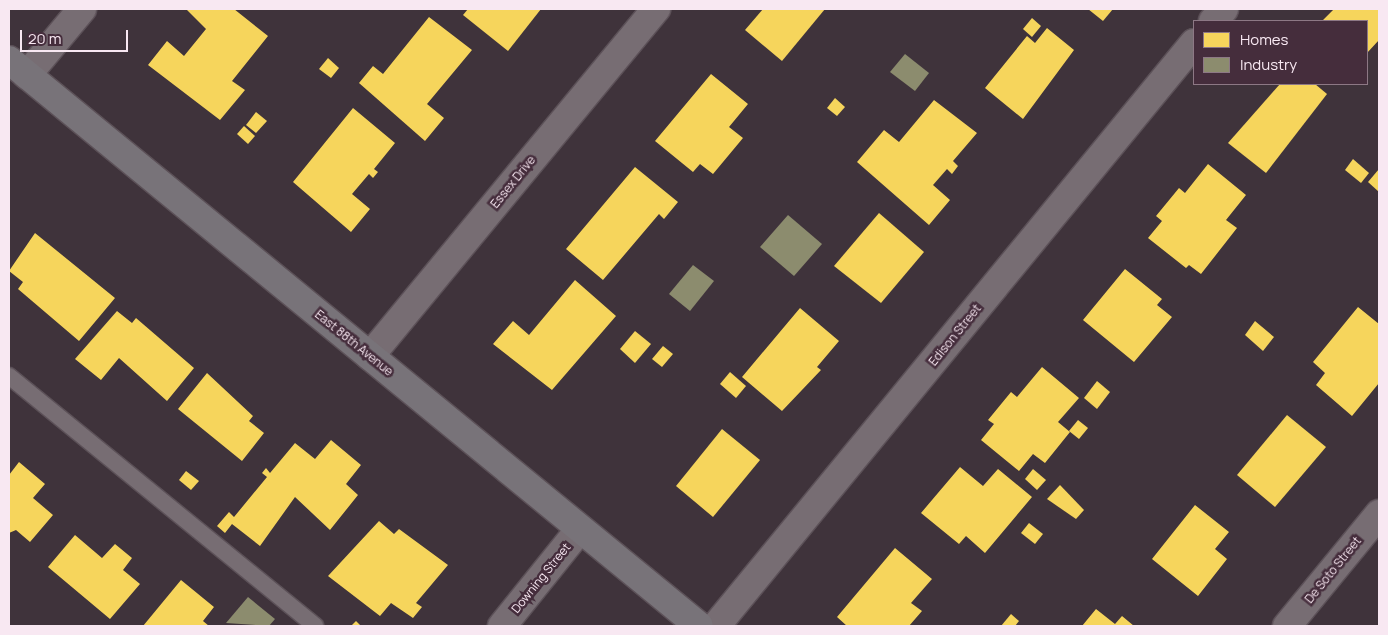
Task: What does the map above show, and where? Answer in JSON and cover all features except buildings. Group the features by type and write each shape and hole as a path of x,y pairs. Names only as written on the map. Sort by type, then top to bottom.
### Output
{"main road":[{"name":"East 88th Avenue","path":"18,68 699,626"}],"street":[{"path":"18,68 82,9"},
{"name":"Essex Drive","path":"370,356 656,9"},
{"path":"1214,20 1224,9"},
{"name":"Edison Street","path":"716,626 1193,45"},
{"name":"De Soto Street","path":"1287,626 1379,514"},
{"name":"Downing Street","path":"502,626 580,529"}],"lane":[{"path":"9,376 315,626"}]}
